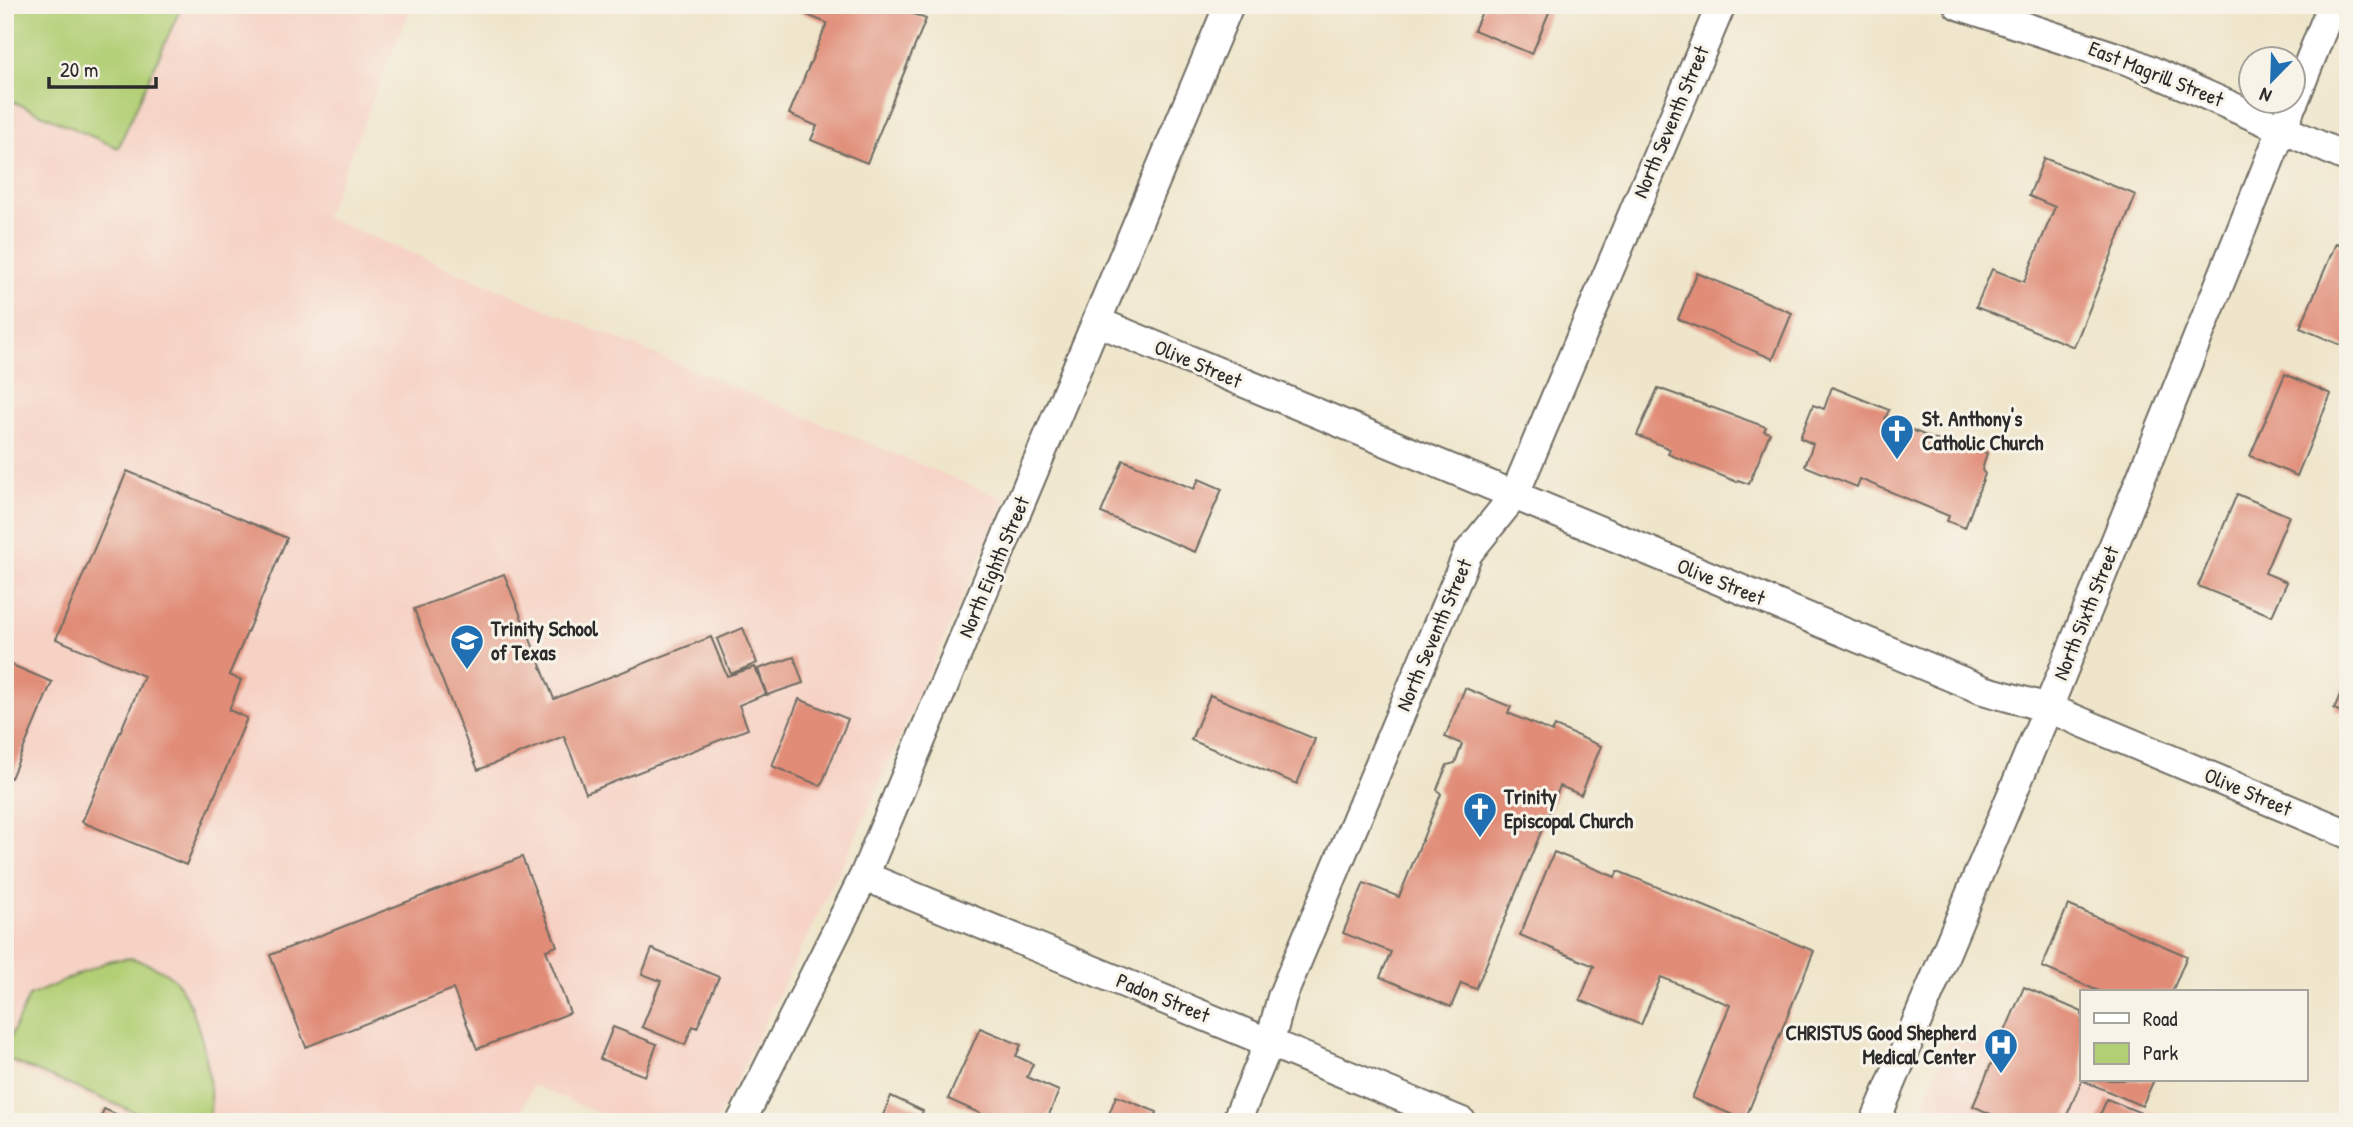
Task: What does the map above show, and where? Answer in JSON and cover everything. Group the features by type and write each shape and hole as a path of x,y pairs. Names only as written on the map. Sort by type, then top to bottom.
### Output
{"street":[{"name":"North Eighth Street","path":"741,1122 863,876 1229,5"},
{"name":"North Seventh Street","path":"1236,1122 1270,1041 1283,997 1468,553 1514,496 1721,5"},
{"name":"East Magrill Street","path":"1958,5 2132,62 2221,99 2282,131 2348,158"},
{"name":"North Sixth Street","path":"2308,64 2332,5"},
{"name":"North Sixth Street","path":"1875,1122 2048,708 2288,116"},
{"name":"Olive Street","path":"1098,322 1983,690 2048,708 2348,834"},
{"name":"Padon Street","path":"863,876 1462,1122"}],"shaded area":[{"name":"Trinity School of Texas","path":"5,5 412,5 325,217 1006,500 853,843 716,1122 618,1122 533,1085 517,1122 144,1122 5,1063"},
{"name":"CHRISTUS Good Shepherd Medical Center","path":"1954,1029 2179,1122 1916,1122"}],"green space":[{"path":"5,5 182,5 118,148 5,98"},
{"path":"132,958 170,975 187,999 200,1033 208,1070 209,1122 158,1122 5,1058 5,1049 29,996 111,960"}],"building":[{"path":"793,5 892,5 926,19 867,163 811,140 817,126 789,114 827,23 792,9"},
{"path":"1485,5 1552,5 1532,54 1474,30"},
{"path":"2044,158 2136,195 2074,347 1976,307 1992,269 2024,282 2055,207 2029,196"},
{"path":"2336,243 2348,248 2348,348 2300,328"},
{"path":"1697,273 1792,313 1773,359 1678,319"},
{"path":"2285,374 2331,394 2297,476 2250,456"},
{"name":"St. Anthony's Catholic Church","path":"1832,387 1889,410 1885,419 1963,451 1973,447 1987,453 1982,470 1985,474 1965,528 1947,521 1949,516 1860,479 1857,487 1805,466 1813,444 1800,438 1813,405 1824,409"},
{"path":"1658,388 1766,427 1764,431 1770,433 1749,484 1738,480 1737,482 1668,454 1670,449 1637,435"},
{"path":"1123,460 1194,489 1199,479 1222,489 1195,552 1101,513"},
{"path":"127,471 287,538 229,675 241,680 229,710 247,718 186,865 82,822 144,676 56,639"},
{"path":"2237,494 2289,516 2265,573 2287,582 2272,616 2198,586"},
{"path":"504,574 554,699 711,637 727,676 755,667 766,694 739,705 748,729 586,793 564,736 478,770 414,609"},
{"path":"743,628 757,663 731,674 717,639"},
{"path":"794,657 803,683 767,695 758,669"},
{"path":"5,662 52,682 11,778 5,775"},
{"path":"2348,676 2348,715 2334,709"},
{"name":"Trinity Episcopal Church","path":"1465,688 1511,707 1508,713 1552,732 1555,726 1601,746 1581,795 1560,786 1476,989 1461,983 1451,1007 1380,977 1391,952 1343,933 1364,883 1399,897 1441,794 1437,789 1447,765 1455,763 1462,744 1445,737"},
{"path":"1210,695 1315,739 1297,784 1191,740"},
{"path":"799,699 848,719 821,786 772,766"},
{"path":"1554,852 1615,877 1618,871 1814,951 1745,1120 1692,1098 1730,1005 1661,977 1641,1025 1580,1000 1594,966 1520,935"},
{"path":"522,857 557,946 546,950 570,1013 477,1049 453,989 306,1047 270,955"},
{"path":"2068,905 2187,956 2173,990 2096,990 2042,967"},
{"path":"652,949 719,977 697,1028 693,1026 685,1045 642,1027 661,981 642,974"},
{"path":"2024,987 2080,1011 2081,1082 2064,1122 2008,1122 1973,1106"},
{"path":"613,1027 657,1044 645,1076 600,1059"},
{"path":"980,1028 1021,1045 1016,1056 1033,1064 1027,1077 1059,1091 1046,1122 999,1122 948,1099"},
{"path":"2087,1082 2153,1082 2142,1106"},
{"path":"891,1096 923,1111 918,1122 880,1122"},
{"path":"1116,1096 1157,1112 1153,1122 1106,1122"},
{"path":"2107,1099 2163,1122 2097,1122"},
{"path":"104,1109 134,1122 99,1122"}],"place":[{"name":"St. Anthony's Catholic Church","path":"1897,461"},
{"name":"Trinity School of Texas","path":"467,671"},
{"name":"Trinity Episcopal Church","path":"1480,839"},
{"name":"CHRISTUS Good Shepherd Medical Center","path":"2001,1075"}]}
